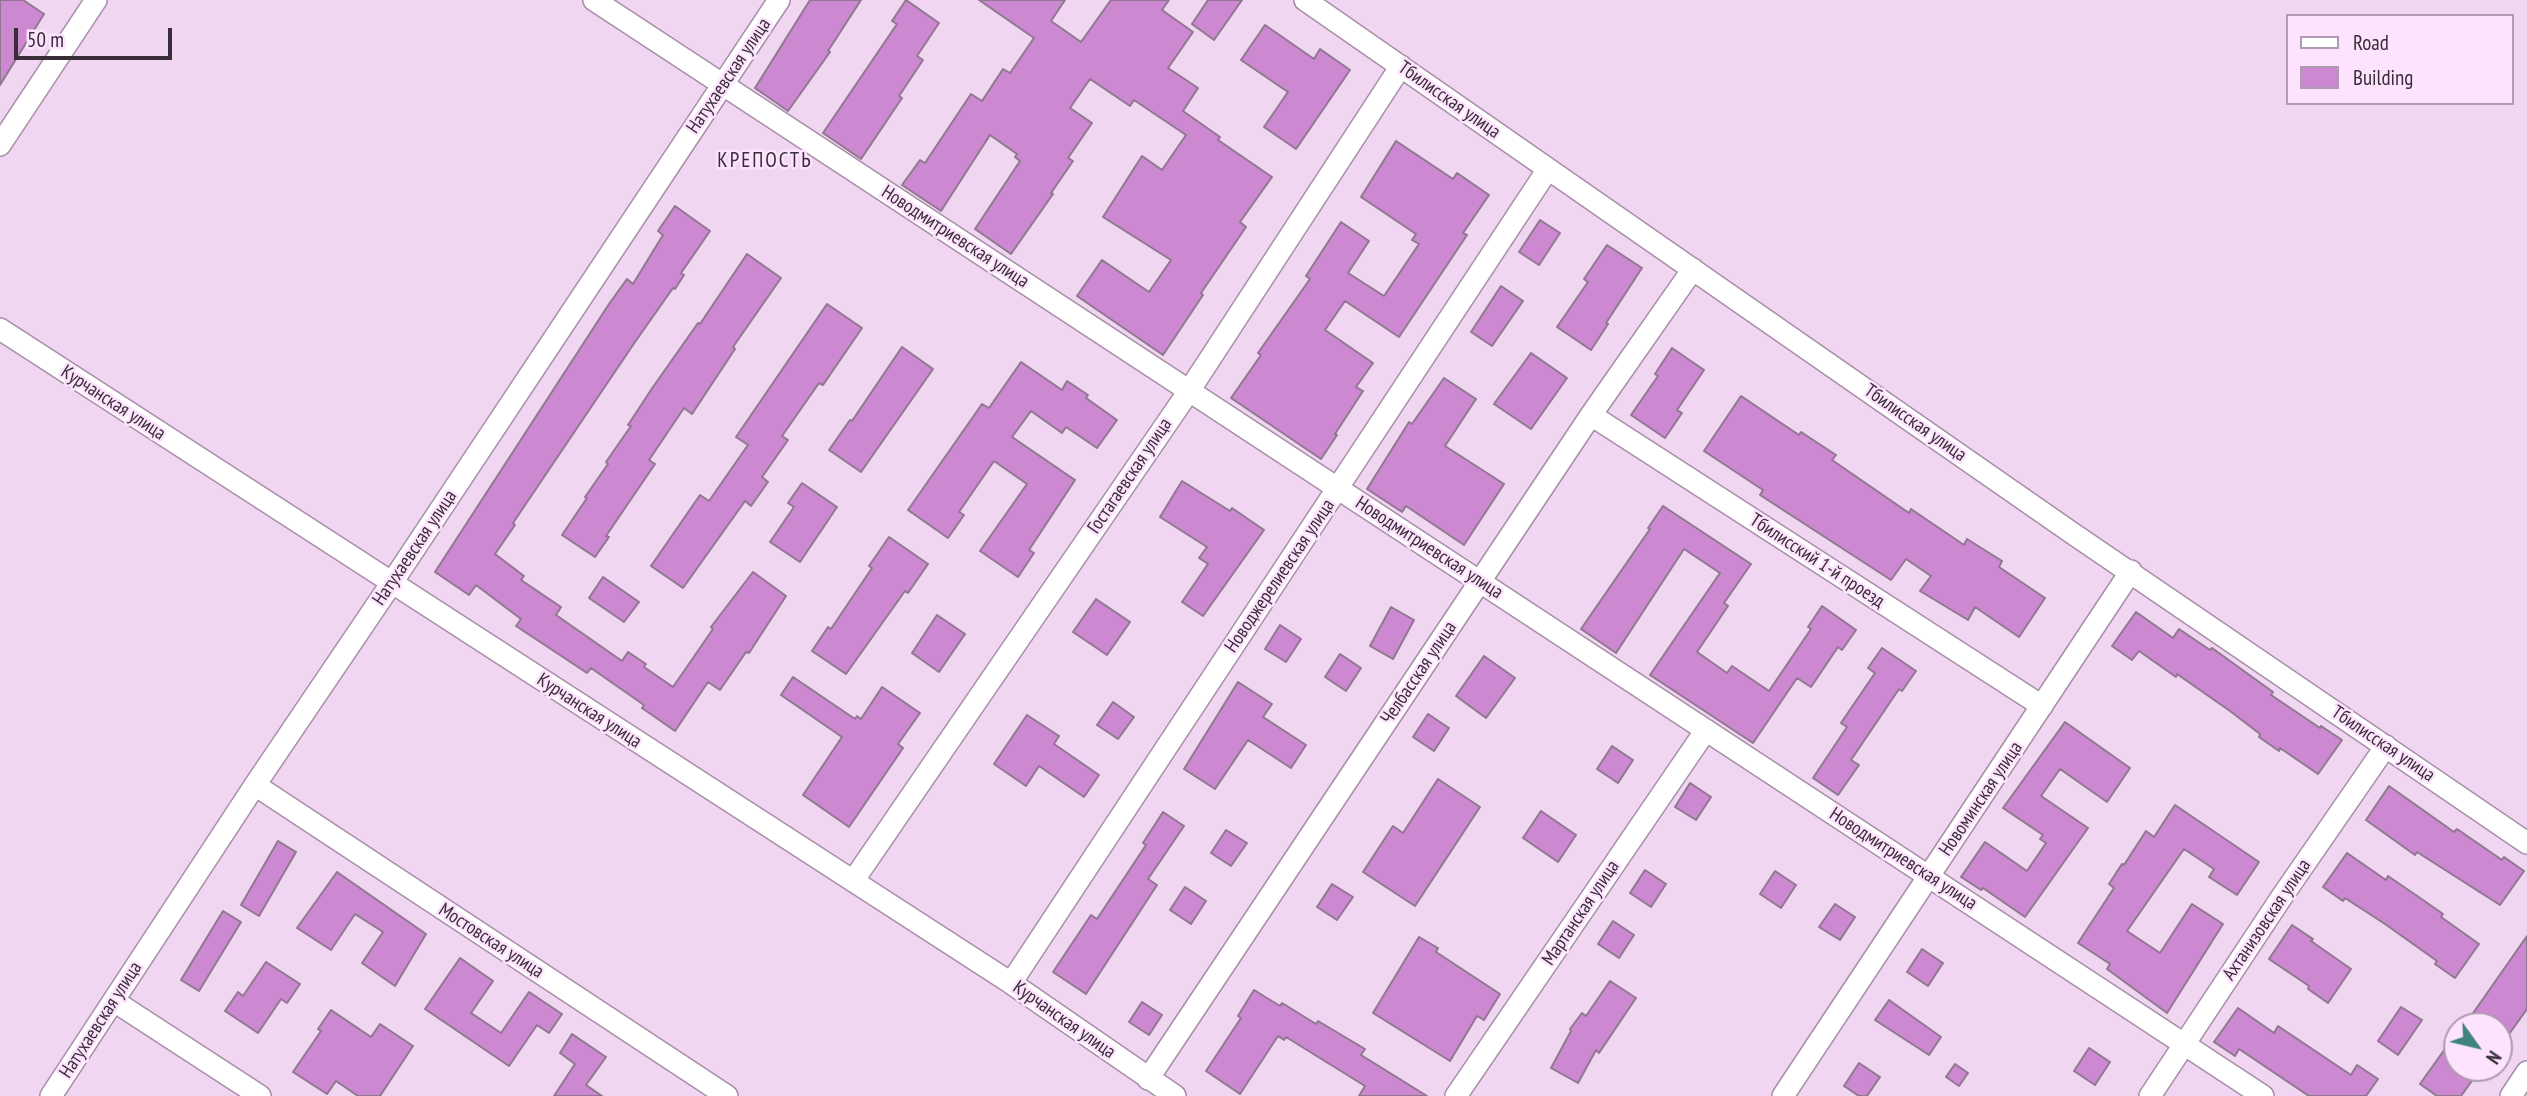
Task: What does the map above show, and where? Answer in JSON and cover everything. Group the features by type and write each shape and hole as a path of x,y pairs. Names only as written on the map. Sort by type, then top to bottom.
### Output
{"street":[{"path":"0,145 96,0"},
{"name":"Новодмитриевская улица","path":"594,0 2263,1096"},
{"name":"Натухаевская улица","path":"51,1096 255,785 779,0"},
{"name":"Тбилисская улица","path":"1305,0 2527,843"},
{"name":"Гостагаевская улица","path":"853,881 1189,391 1401,66"},
{"name":"Новоджерелиевская улица","path":"1011,983 1548,169"},
{"name":"Челбасская улица","path":"1148,1079 1591,415 1693,269"},
{"name":"Курчанская улица","path":"0,330 1011,983 1175,1096"},
{"name":"Тбилисский 1-й проезд","path":"1591,415 2042,706"},
{"name":"Новоминская улица","path":"1783,1096 2131,571"},
{"name":"Мартанская улица","path":"1456,1096 1706,730"},
{"name":"Ахтанизовская улица","path":"2150,1096 2386,746"},
{"name":"Мостовская улица","path":"255,785 727,1096"},
{"path":"114,1001 260,1096"},
{"path":"2511,1096 2527,1072"}],"building":[{"path":"0,0 23,0 44,14 0,85"},
{"path":"810,0 861,0 828,51 830,52 788,111 755,88"},
{"path":"906,0 939,23 917,56 923,60 899,96 902,98 861,159 823,133 897,24 892,21"},
{"path":"979,0 1065,0 1051,21 1081,42 1111,0 1169,0 1162,10 1193,32 1168,68 1198,88 1183,111 1220,137 1218,140 1272,177 1240,222 1246,227 1163,355 1077,296 1102,260 1149,292 1171,260 1103,217 1142,156 1162,170 1186,135 1134,100 1130,106 1090,79 1070,108 1092,123 1068,158 1073,161 1051,193 1053,194 1011,254 975,229 1020,161 1015,157 1017,154 990,135 941,211 902,185 920,160 925,163 971,94 982,101 1003,69 1010,73 1034,38"},
{"path":"1208,0 1242,0 1214,40 1192,24"},
{"path":"1265,25 1314,59 1320,49 1350,70 1296,149 1264,127 1288,92 1241,60"},
{"path":"1396,141 1453,179 1457,173 1489,195 1463,233 1467,235 1399,337 1345,301 1325,330 1373,363 1356,387 1363,391 1321,459 1231,398 1261,355 1258,353 1310,279 1306,276 1341,222 1369,241 1348,273 1384,296 1419,244 1412,240 1416,234 1361,197"},
{"path":"675,206 710,231 681,273 684,275 675,289 673,288 635,342 495,554 524,576 521,580 561,607 556,615 622,661 628,652 673,687 713,629 711,627 753,572 786,596 749,653 746,652 720,690 708,682 675,731 642,708 644,705 591,668 587,673 516,626 521,619 476,585 469,595 435,572 609,304 627,279 633,284 663,235 658,231"},
{"path":"1540,220 1560,233 1539,265 1519,252"},
{"path":"1607,245 1642,268 1591,350 1557,327 1588,282 1584,279"},
{"path":"747,254 781,278 733,347 735,349 692,414 684,408 649,460 655,464 606,536 609,537 595,557 562,535 653,387"},
{"path":"1501,286 1523,301 1492,346 1471,332"},
{"path":"827,304 862,328 823,385 819,383 782,436 788,440 762,477 768,482 751,506 745,501 683,588 651,566 700,495 709,501 748,445 736,437"},
{"path":"902,347 933,369 861,472 829,450"},
{"path":"1672,348 1704,370 1677,410 1682,413 1665,438 1631,415 1658,376 1655,374"},
{"path":"1531,353 1567,378 1531,429 1494,404"},
{"path":"1021,362 1062,390 1067,381 1117,420 1097,448 1066,427 1062,433 1031,411 1012,437 1075,480 1029,550 1034,553 1018,577 980,551 1027,484 994,461 959,512 964,515 948,538 908,510 982,404 989,408"},
{"path":"1444,378 1476,399 1445,446 1504,484 1464,545 1406,506 1402,512 1367,489 1409,422 1412,424"},
{"path":"1741,396 1799,435 1801,432 1836,455 1832,460 1909,513 1911,509 1964,545 1967,539 2002,561 1999,567 2045,598 2019,637 1975,607 1968,620 1920,591 1931,576 1906,559 1891,580 1760,495 1763,490 1704,451"},
{"path":"1182,481 1230,511 1232,508 1264,530 1203,616 1182,602 1208,564 1199,558 1207,547 1160,517"},
{"path":"802,483 837,507 800,562 770,542 794,507 788,503"},
{"path":"1663,506 1751,564 1724,603 1728,606 1697,652 1727,673 1732,666 1769,691 1811,629 1808,627 1822,606 1856,630 1842,650 1838,647 1811,687 1797,678 1753,743 1650,675 1720,573 1684,549 1616,653 1581,629"},
{"path":"889,537 928,564 908,593 905,591 846,674 812,651 828,627 831,629 872,568 869,566"},
{"path":"603,577 639,602 624,622 589,598"},
{"path":"1096,599 1130,622 1107,655 1073,632"},
{"path":"1391,607 1414,620 1393,659 1370,646"},
{"path":"2136,612 2173,638 2179,629 2210,650 2212,648 2273,692 2271,695 2342,740 2318,774 2259,737 2260,734 2177,674 2176,677 2139,651 2132,660 2112,646"},
{"path":"937,615 965,634 939,672 912,653"},
{"path":"1280,625 1301,639 1286,662 1265,649"},
{"path":"1882,648 1916,671 1902,691 1899,689 1851,760 1859,765 1838,795 1813,778 1847,727 1841,723 1875,673 1868,668"},
{"path":"1340,654 1361,668 1346,691 1325,677"},
{"path":"1484,656 1515,678 1486,718 1456,696"},
{"path":"793,677 855,719 857,716 861,719 882,687 920,713 898,744 903,748 849,827 803,795 842,737 781,695"},
{"path":"1238,682 1272,704 1263,717 1306,745 1291,768 1248,740 1215,789 1184,769"},
{"path":"1113,702 1134,717 1118,739 1097,725"},
{"path":"1428,714 1449,728 1434,751 1413,737"},
{"path":"1027,715 1059,736 1054,744 1099,775 1084,797 1039,766 1026,786 994,764"},
{"path":"2065,722 2130,768 2107,802 2060,769 2041,796 2088,828 2025,917 1983,888 1981,890 1961,877 1985,842 2027,871 2046,843 2040,839 2043,835 2003,808"},
{"path":"1612,746 1633,760 1618,783 1597,769"},
{"path":"1438,779 1480,807 1415,906 1363,872 1393,826 1403,833"},
{"path":"1690,783 1711,797 1696,820 1675,807"},
{"path":"2389,786 2454,832 2457,829 2502,860 2504,857 2524,871 2500,905 2417,852 2415,855 2366,820"},
{"path":"2175,805 2259,862 2237,895 2209,877 2214,869 2184,849 2127,931 2160,953 2192,904 2223,924 2167,1013 2107,969 2110,964 2078,943 2114,888 2109,884 2122,864 2124,865 2146,831 2154,837"},
{"path":"1541,811 1576,835 1558,862 1523,838"},
{"path":"1163,812 1184,826 1148,879 1157,885 1086,994 1053,972 1091,915 1097,919 1146,845 1143,843"},
{"path":"1226,830 1247,843 1231,866 1211,853"},
{"path":"278,841 296,852 259,916 241,905"},
{"path":"2347,853 2386,880 2388,876 2423,900 2443,914 2441,917 2479,944 2455,978 2435,964 2437,961 2385,924 2323,887"},
{"path":"1645,870 1666,884 1651,907 1630,893"},
{"path":"1775,871 1796,885 1781,908 1760,894"},
{"path":"337,872 426,934 395,986 362,963 383,932 355,914 331,950 297,928"},
{"path":"1332,884 1353,897 1337,920 1317,907"},
{"path":"1185,887 1206,901 1191,924 1170,910"},
{"path":"1835,904 1855,917 1840,940 1819,927"},
{"path":"223,911 241,922 199,991 181,980"},
{"path":"1613,921 1634,935 1619,958 1598,944"},
{"path":"2292,925 2351,969 2328,1003 2308,989 2309,986 2269,959"},
{"path":"2527,936 2527,1009 2513,1028 2513,1012 2474,1012"},
{"path":"1419,937 1438,948 1436,952 1500,994 1484,1020 1477,1016 1450,1061 1373,1013"},
{"path":"1922,949 1943,963 1928,986 1907,972"},
{"path":"460,958 493,981 471,1013 501,1033 529,992 562,1014 549,1033 537,1025 509,1066 425,1009"},
{"path":"266,962 300,984 287,1003 281,999 258,1033 225,1011 238,992 243,996"},
{"path":"1610,981 1636,998 1599,1053 1596,1050 1578,1083 1551,1068 1570,1029 1582,1013 1586,1016"},
{"path":"1254,990 1316,1024 1318,1021 1365,1049 1361,1055 1427,1096 1359,1096 1365,1086 1286,1037 1284,1040 1278,1036 1240,1094 1206,1071 1241,1018 1238,1016"},
{"path":"1889,1000 1941,1037 1929,1055 1875,1020"},
{"path":"1142,1002 1162,1015 1149,1035 1129,1022"},
{"path":"2401,1007 2422,1020 2398,1055 2378,1041"},
{"path":"2238,1008 2274,1033 2278,1026 2351,1075 2357,1065 2378,1079 2366,1096 2309,1096 2239,1049 2235,1056 2214,1042"},
{"path":"331,1010 371,1037 380,1024 413,1046 380,1096 358,1096 336,1081 327,1094 293,1072 321,1031 318,1029"},
{"path":"572,1034 606,1057 586,1085 602,1096 554,1096 575,1064 560,1053"},
{"path":"2089,1048 2110,1062 2095,1085 2074,1071"},
{"path":"2443,1052 2443,1082 2471,1082 2461,1096 2437,1096 2420,1084"},
{"path":"1859,1063 1880,1077 1867,1096 1859,1096 1844,1086"},
{"path":"1955,1064 1968,1073 1959,1086 1946,1077"}],"district":[{"name":"КРЕПОСТЬ","path":"765,161"}]}
